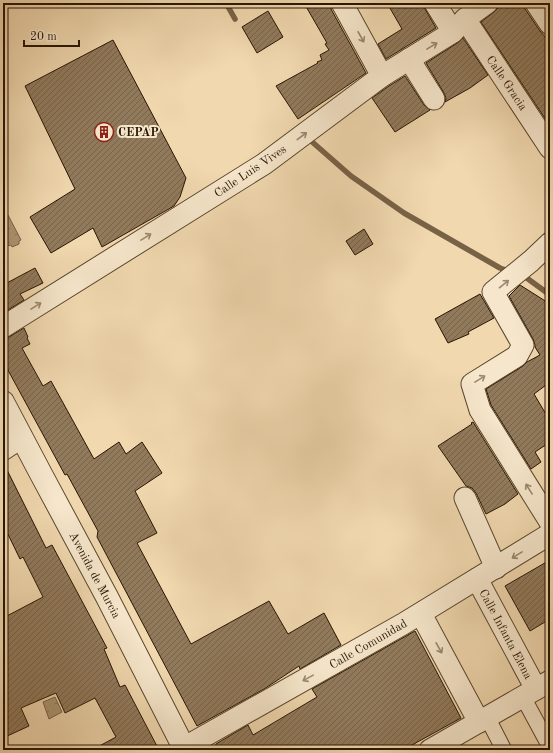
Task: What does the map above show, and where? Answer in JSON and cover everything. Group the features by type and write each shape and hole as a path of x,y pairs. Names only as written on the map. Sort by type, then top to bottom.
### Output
{"street":[{"path":"342,3 382,76"},
{"name":"Calle Gracia","path":"435,3 459,26 550,148"},
{"name":"Calle Luis Vives","path":"3,327 264,164 382,76 459,26 487,3"},
{"path":"536,3 550,24"},
{"path":"410,59 434,99"},
{"path":"550,243 531,261 493,292 523,345 517,356 472,384 480,410 550,522"},
{"name":"Avenida de Murcia","path":"3,402 107,597 183,749"},
{"path":"3,449 21,437"},
{"path":"465,498 496,568"},
{"name":"Calle Comunidad","path":"183,749 421,614 452,601 476,579 550,534"},
{"name":"Calle Infanta Elena","path":"476,579 524,693"},
{"path":"421,614 483,720 504,750"},
{"path":"430,750 483,720 524,693 550,747"}],"water":[{"path":"8,215 21,240 19,241 19,244 12,247 11,245 7,246 3,239 3,217"},
{"path":"55,697 62,712 49,719 43,702"}],"building":[{"path":"304,3 330,3 331,9 366,73 298,119 276,86 318,63 317,62 322,60 320,55 329,50 325,44 327,43"},
{"path":"387,3 423,3 436,28 386,59 378,44 402,29"},
{"path":"499,3 521,3 550,43 550,126 481,22 498,8"},
{"path":"268,11 283,37 257,53 242,27"},
{"path":"463,38 488,75 470,88 445,102 446,98 444,93 426,63"},
{"name":"CEPAP","path":"113,40 186,178 180,197 174,206 102,247 93,228 51,253 30,217 75,189 25,86"},
{"path":"405,76 424,105 430,110 395,132 372,98"},
{"path":"364,229 373,244 355,255 346,241"},
{"path":"35,268 43,283 20,294 24,300 3,313 3,285"},
{"path":"520,285 550,304 550,382 534,394 550,421 550,442 535,452 541,462 531,469 491,405 486,389 540,355 535,347 533,339 509,296"},
{"path":"480,294 494,318 468,332 469,334 448,343 435,319"},
{"path":"24,328 30,344 22,348 43,386 51,381 94,459 119,442 126,454 142,442 162,473 135,491 157,533 137,543 191,644 269,601 288,634 324,613 341,645 300,669 299,666 264,689 197,726 97,537 98,531 67,474 65,475 3,361 3,339"},
{"path":"473,422 518,494 505,504 486,514 476,493 472,488 466,486 438,446"},
{"path":"3,462 46,548 52,545 107,648 104,649 120,687 125,685 159,750 92,750 116,737 95,698 65,713 56,693 21,708 29,726 3,738 3,618 43,597 23,557 20,559 3,524"},
{"path":"550,560 550,619 530,631 505,586"},
{"path":"415,631 461,718 403,750 213,750 216,744 248,725 253,735 317,697 312,689"}],"waterway":[{"path":"226,3 235,19"},
{"path":"310,140 351,176 404,213 500,268 511,272"},
{"path":"521,275 550,295"}],"place":[{"name":"CEPAP","path":"104,132"}]}
